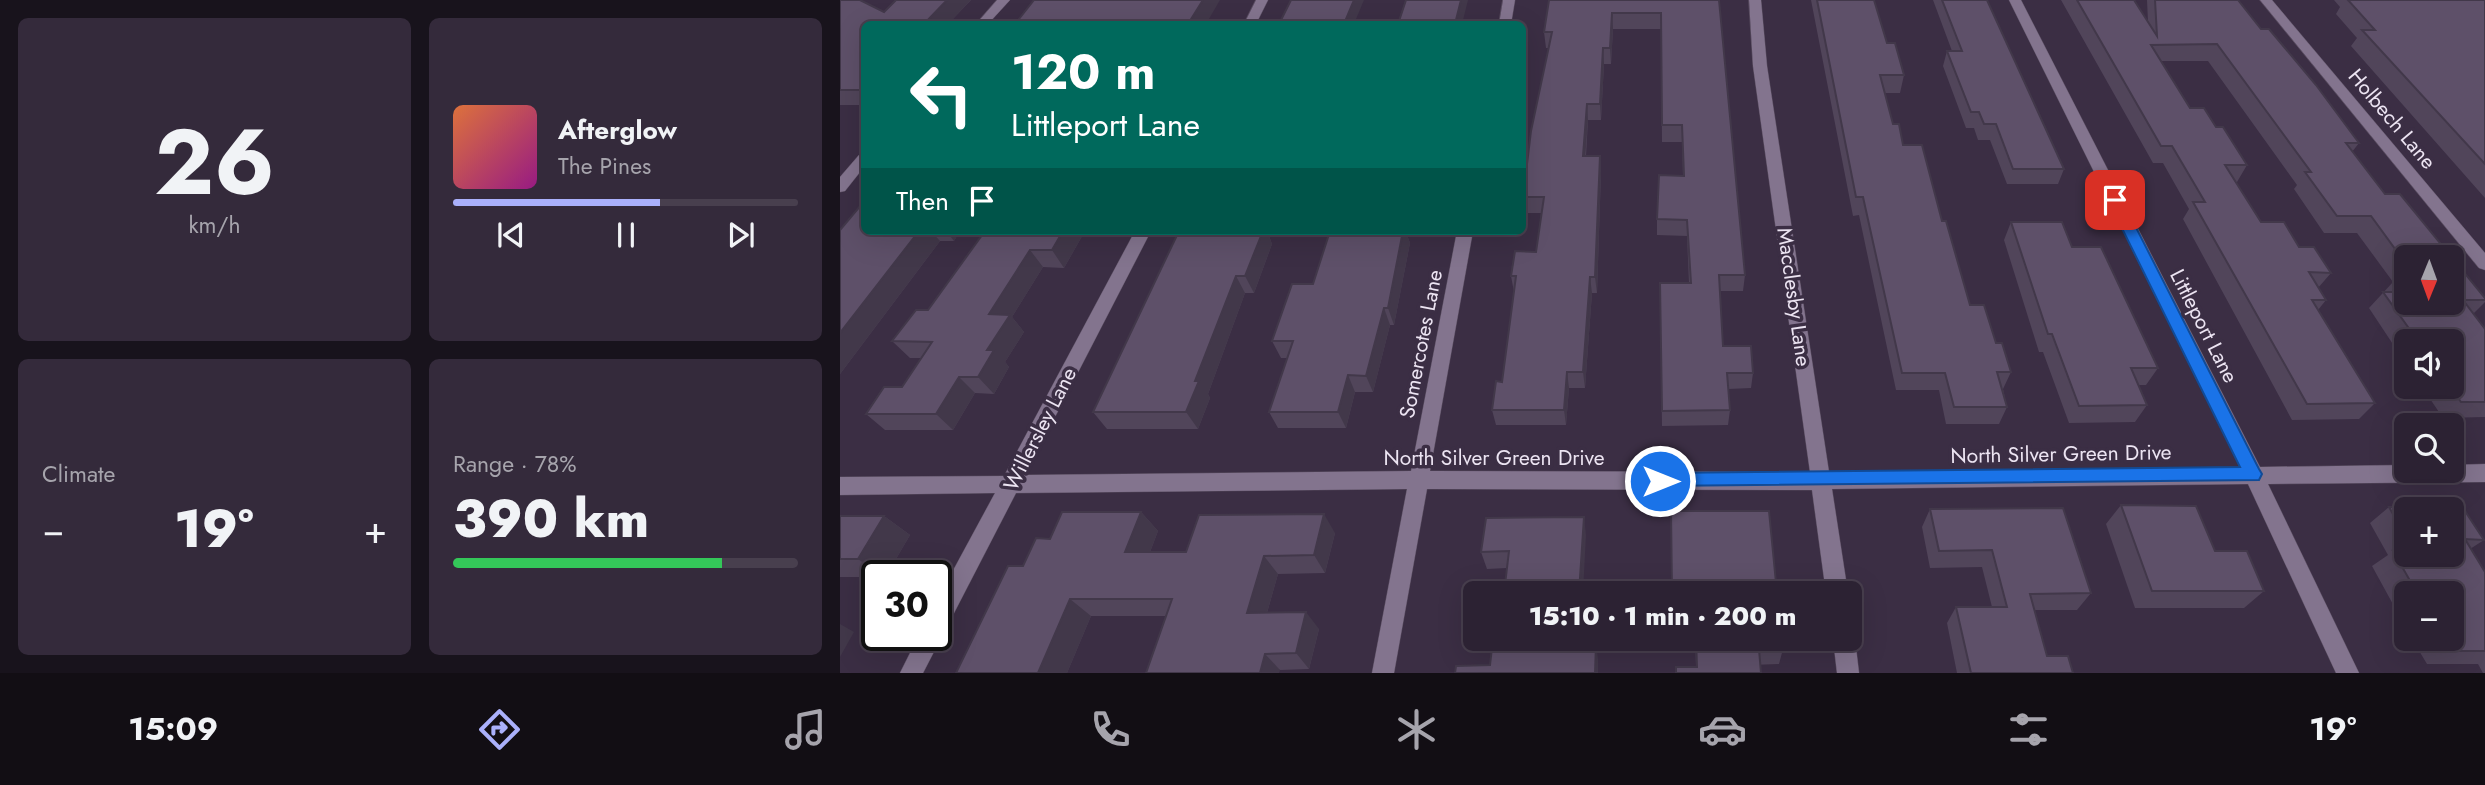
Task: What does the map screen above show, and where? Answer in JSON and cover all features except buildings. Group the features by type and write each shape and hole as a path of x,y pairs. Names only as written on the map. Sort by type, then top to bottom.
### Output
{"street":[{"path":"985,21 1004,0"},
{"path":"1252,21 1262,0"},
{"path":"1506,21 1509,0"},
{"name":"Macclesby Lane","path":"1755,0 1760,66 1835,581"},
{"name":"Littleport Lane","path":"2015,0 2253,474 2348,673"},
{"name":"Holbech Lane","path":"2266,0 2485,264"},
{"path":"840,187 861,162"},
{"name":"Willersley Lane","path":"952,595 1141,235"},
{"name":"Somercotes Lane","path":"1383,673 1464,235"},
{"name":"North Silver Green Drive","path":"840,486 1418,480 1822,481 2485,473"},
{"path":"911,673 923,651"},
{"path":"1845,651 1848,673"}],"route":[{"path":"1660,481 2253,474 2115,200"}]}
